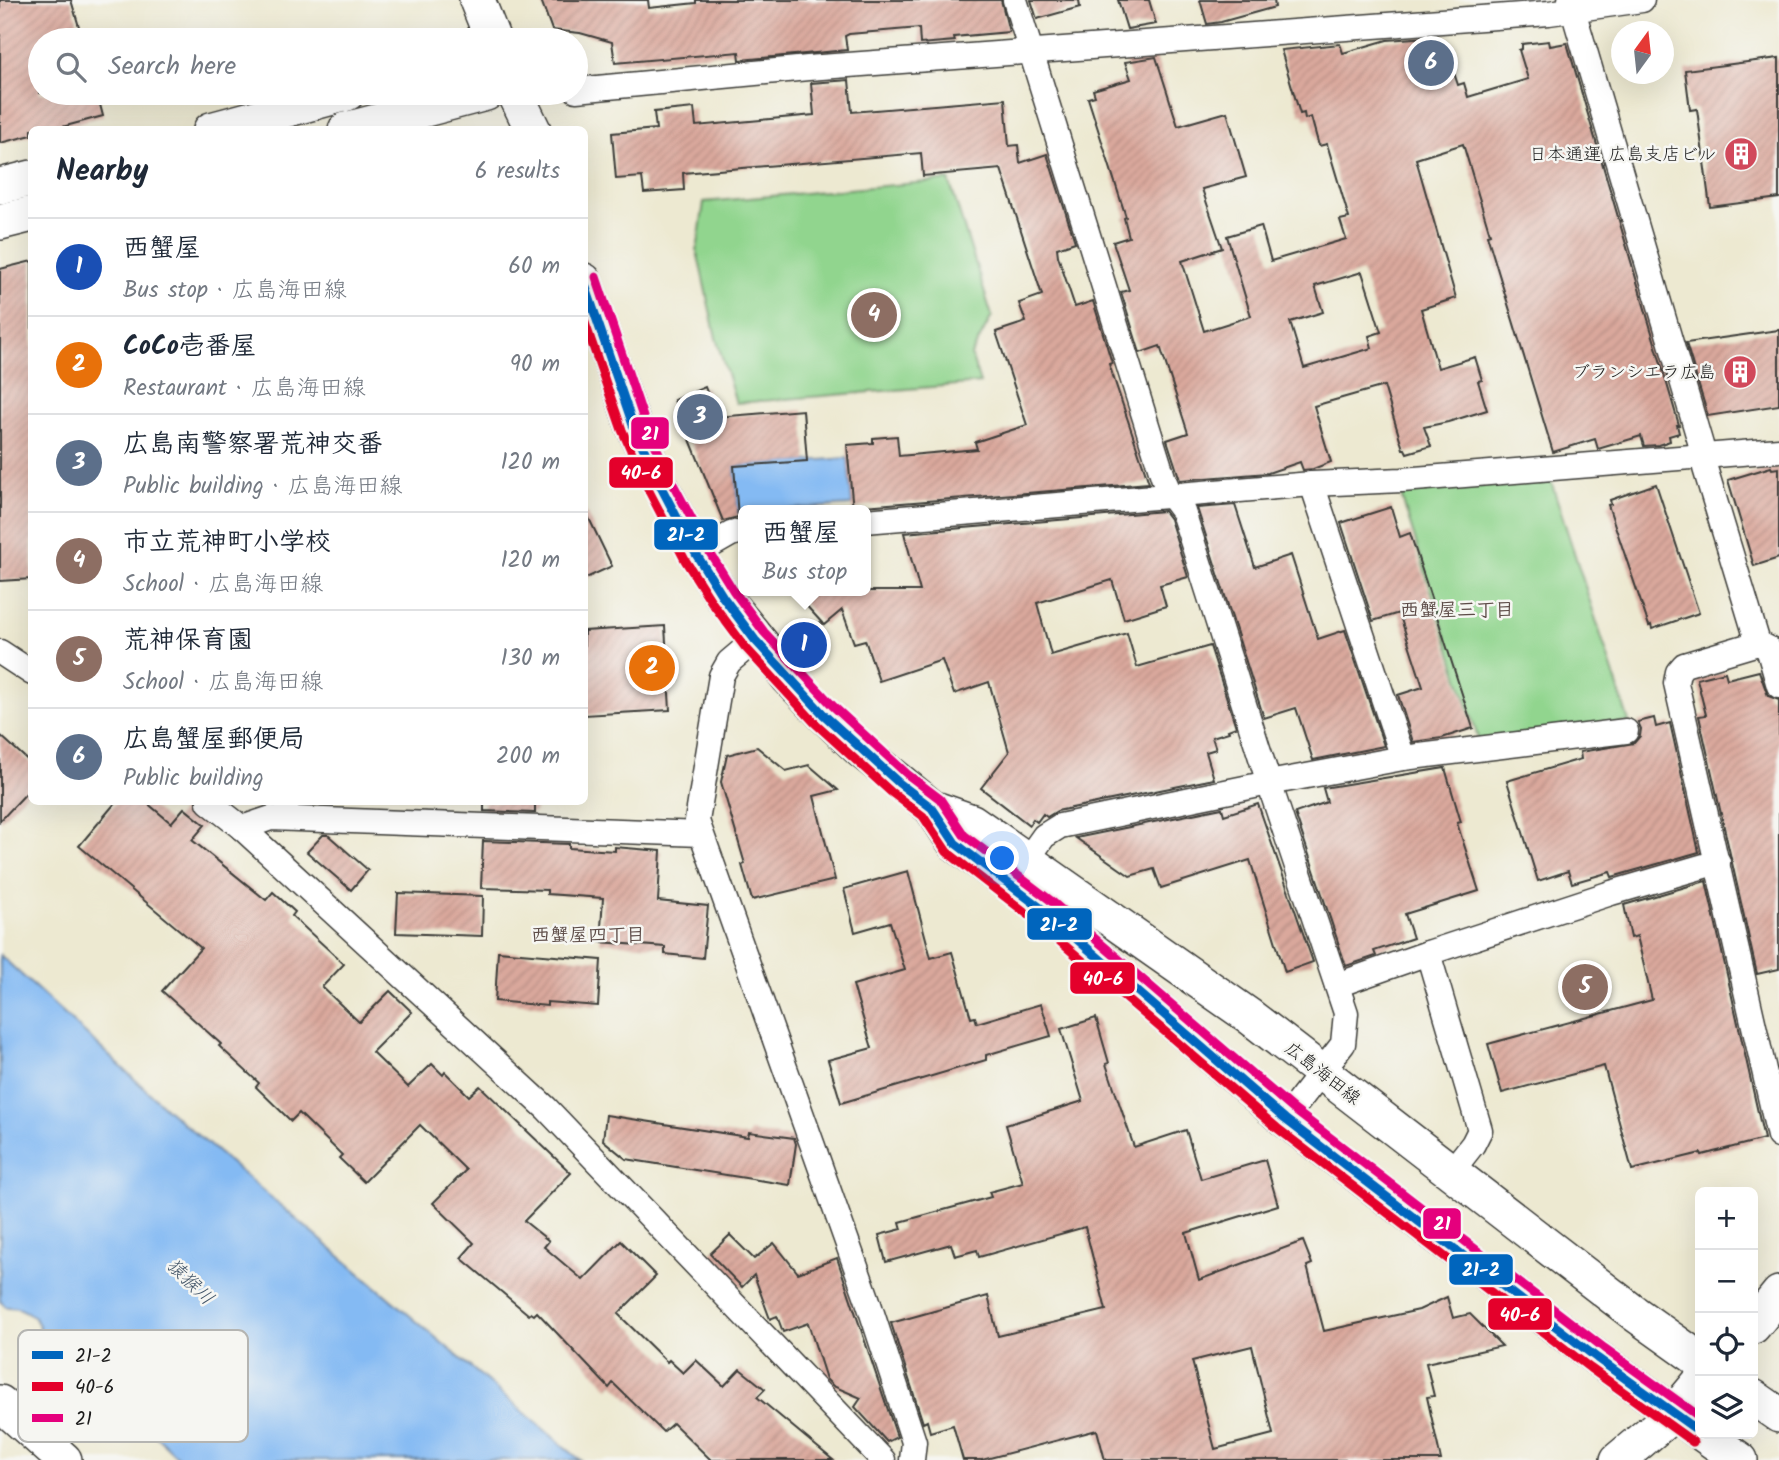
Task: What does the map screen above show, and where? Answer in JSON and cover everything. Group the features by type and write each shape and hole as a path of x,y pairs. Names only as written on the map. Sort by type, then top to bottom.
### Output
{"main road":[{"path":"477,0 489,28"},
{"path":"226,126 303,105"},
{"path":"361,126 441,105"},
{"path":"521,105 531,126"},
{"path":"0,186 28,179"},
{"path":"0,222 28,215"},
{"name":"広島海田線","path":"588,293 633,425 696,554 755,640 824,715 932,808 972,822 1018,871 1284,1119 1597,1358 1740,1460"},
{"name":"広島海田線","path":"1018,871 1250,1016 1695,1356"},
{"path":"1758,1320 1779,1294"},
{"path":"1758,1400 1779,1415"},
{"path":"0,1403 18,1419"},
{"path":"1618,1460 1692,1426"},
{"path":"1657,1460 1692,1426"},
{"path":"44,1442 64,1460"}],"street":[{"path":"1015,0 1171,496 1184,512 1269,783 1346,1013 1346,1035 1343,1044 1284,1119"},
{"path":"588,89 808,68 1549,13 1571,4 1642,0"},
{"path":"1571,4 1758,643"},
{"path":"871,521 1312,484 1402,480 1779,450"},
{"path":"1312,484 1403,758"},
{"path":"696,554 738,532"},
{"path":"755,640 729,662 721,676 697,821 867,1298 914,1442 912,1460"},
{"path":"1779,686 1768,648 1758,643 1684,665 1676,677 1779,1136"},
{"path":"0,652 28,670"},
{"path":"1018,871 1044,836 1060,826 1403,758 1626,731"},
{"path":"213,805 242,828 546,1108 883,1460"},
{"path":"242,828 271,818 701,834"},
{"path":"1337,985 1611,893 1718,862"},
{"path":"1428,953 1480,1130 1473,1144 1451,1172"}],"green space":[{"path":"949,180 992,316 971,355 980,383 736,403 716,338 697,251 704,202"},
{"path":"1550,478 1629,722 1479,741 1399,489"}],"water":[{"path":"848,458 852,505 738,505 738,513 734,466"},
{"name":"猿猴川","path":"0,955 169,1111 580,1460 181,1460 162,1442 248,1442 248,1330 40,1330 37,1321 27,1312 6,1307 0,1301"}],"building":[{"path":"0,0 71,0 79,28 28,28 28,105 100,105 103,116 66,126 28,126 28,136 0,143"},
{"path":"541,0 648,0 649,8 696,3 696,0 1001,0 1009,32 954,37 955,41 920,44 919,28 849,34 845,36 847,50 740,60 739,52 615,63 612,42 588,35 588,28 551,28"},
{"path":"1031,0 1079,0 1080,7 1037,19"},
{"path":"1118,0 1149,0 1156,24 1127,29"},
{"path":"1200,0 1274,0 1275,7 1207,24"},
{"path":"1429,37 1440,71 1452,67 1458,85 1464,83 1468,97 1528,79 1519,50 1522,49 1522,44 1549,41 1550,46 1567,43 1679,425 1679,433 1669,436 1670,441 1644,446 1641,436 1598,449 1595,439 1553,452 1487,235 1490,234 1463,144 1416,159 1456,298 1421,309 1438,368 1475,357 1482,380 1478,381 1487,410 1424,427 1431,446 1407,453 1403,449 1384,386 1314,406 1331,462 1313,469 1303,470 1300,462 1268,473 1180,480 1167,440 1188,433 1160,346 1140,353 1121,292 1129,290 1113,242 1129,237 1124,218 1126,217 1088,98 1095,96 1093,90 1131,79 1125,62 1156,57 1178,126 1227,112 1246,177 1202,189 1222,248 1182,261 1204,331 1251,316 1227,236 1261,226 1271,261 1346,239 1340,220 1349,218 1327,144 1319,146 1311,117 1305,119 1304,113 1300,114 1281,50 1340,44 1343,53 1387,40","holes":["1362,272 1381,332 1369,336 1372,348 1304,368 1290,322 1323,312 1315,286"]},
{"name":"日本通運 広島支店ビル","path":"1779,58 1779,198 1710,207 1697,109 1690,110 1685,70"},
{"path":"849,80 852,112 1005,99 1009,146 1018,145 1020,163 1047,154 1075,242 1057,248 1058,256 1075,307 1093,301 1112,363 1109,364 1149,483 853,505 847,445 873,443 873,438 897,436 899,456 977,449 975,442 1027,425 996,332 1026,322 1019,303 1042,295 1001,169 923,176 921,153 683,173 684,190 644,193 642,177 616,179 612,133 656,129 654,112 694,108 696,126 814,115 811,83"},
{"path":"28,262 28,579 0,581 0,269"},
{"name":"ブランシエラ広島","path":"1779,330 1779,405 1708,416 1686,343"},
{"path":"705,387 717,417 803,410 807,461 734,466 738,517 723,521 674,400"},
{"path":"1771,467 1779,468 1779,558 1754,566 1728,480"},
{"path":"1656,484 1699,613 1652,629 1608,505 1611,504 1610,500"},
{"path":"1235,505 1255,567 1291,555 1318,639 1345,630 1384,746 1313,760 1296,708 1264,718 1197,508"},
{"path":"1391,507 1400,537 1410,533 1473,728 1442,738 1413,742 1398,695 1423,687 1399,613 1373,621 1341,523"},
{"path":"1164,511 1170,519 1188,577 1160,585 1166,606 1124,619 1112,580 1037,603 1051,655 1127,633 1137,667 1210,646 1236,727 1212,737 1216,749 1206,752 1214,779 1057,811 1047,817 1043,814 1037,822 1033,819 1029,825 981,788 1009,752 989,682 954,694 942,660 879,681 865,640 854,643 842,610 824,625 798,596 871,596 871,591 920,591 904,533"},
{"path":"588,516 612,566 588,577"},
{"path":"665,626 670,710 588,715 588,631"},
{"path":"1759,671 1768,696 1779,700 1779,969 1757,974 1699,716 1706,715 1697,679 1725,672 1727,679"},
{"path":"1654,718 1656,727 1670,723 1699,852 1612,877 1610,872 1572,883 1568,871 1538,881 1507,781 1581,759 1580,752 1634,743 1640,736 1638,722"},
{"path":"0,735 28,760 28,791 0,821"},
{"path":"757,747 786,771 809,765 838,790 814,796 835,880 752,900 742,865 745,864 721,782 727,755"},
{"path":"1445,768 1461,822 1457,823 1479,891 1405,914 1413,938 1374,951 1376,956 1346,966 1295,813 1327,802 1323,788"},
{"path":"1258,804 1313,962 1285,972 1250,860 1161,888 1154,869 1130,876 1076,838 1222,808 1224,815"},
{"path":"113,805 150,805 171,823 184,808 205,825 192,840 266,900 273,892 295,912 292,916 344,964 322,987 359,1022 390,991 412,1012 372,1052 408,1087 432,1064 443,1075 445,1072 469,1096 480,1086 571,1173 524,1221 549,1241 544,1247 583,1280 621,1241 656,1276 618,1314 667,1362 669,1360 683,1373 696,1360 724,1386 740,1369 765,1389 757,1397 833,1460 711,1460 673,1423 663,1432 613,1383 609,1388 537,1312 529,1315 461,1258 474,1243 433,1203 466,1170 420,1125 364,1182 339,1158 342,1155 299,1113 291,1121 256,1087 259,1083 219,1046 221,1044 162,991 201,948 79,846"},
{"path":"484,805 535,805 535,813 484,811"},
{"path":"323,835 328,835 368,870 351,890 307,852"},
{"path":"483,841 569,844 569,848 615,851 615,847 661,851 658,901 708,906 703,958 665,954 665,947 600,942 603,898 547,894 547,890 481,888"},
{"path":"908,871 931,958 952,952 971,1018 975,1017 977,1023 1041,1004 1051,1036 986,1055 986,1060 841,1103 828,1060 872,1048 853,985 905,970 890,922 855,932 844,889"},
{"path":"1706,881 1764,1139 1632,1170 1604,1066 1502,1093 1488,1044 1652,1000 1637,936 1631,938 1624,905"},
{"path":"398,893 483,896 482,936 396,933"},
{"path":"498,951 601,960 598,1006 547,1002 547,1006 495,1001"},
{"path":"1096,1018 1109,1063 1106,1064 1134,1147 1186,1130 1201,1179 1265,1160 1278,1205 1186,1233 1199,1280 1303,1241 1312,1264 1307,1266 1324,1331 1419,1310 1447,1297 1453,1318 1470,1314 1502,1346 1426,1363 1434,1396 1427,1397 1441,1460 1105,1460 1097,1430 982,1460 963,1460 953,1425 930,1432 927,1421 923,1423 891,1323 988,1296 998,1336 1106,1310 1085,1227 979,1257 977,1250 955,1256 951,1244 886,1262 879,1235 902,1229 900,1222 991,1197 989,1192 1023,1183 1006,1125 1083,1101 1061,1029","holes":["1252,1346 1273,1434 1215,1449 1192,1361"]},
{"path":"606,1115 748,1137 749,1132 794,1138 796,1144 790,1185 626,1159 603,1140"},
{"path":"730,1235 754,1259 774,1243 798,1273 837,1258 897,1437 887,1442 855,1407 861,1398 833,1386 826,1379 808,1323 783,1332 777,1316 770,1319 754,1275 742,1287 710,1254"}],"transit line":[{"name":"21","path":"596,277 644,420 672,482 707,548 764,632 833,706 907,774 940,799 964,835 1050,900 1293,1109 1604,1348 1695,1413"},
{"name":"21-2","path":"588,294 633,425 696,554 755,640 824,715 899,783 932,808 955,843 1042,909 1285,1119 1597,1358 1695,1428"},
{"name":"40-6","path":"588,332 622,430 650,493 685,560 745,647 815,723 891,792 923,816 947,852 1034,919 1277,1128 1590,1368 1693,1442"}],"place":[{"name":"広島蟹屋郵便局","path":"1431,63"},
{"name":"日本通運 広島支店ビル","path":"1741,154"},
{"name":"市立荒神町小学校","path":"874,315"},
{"name":"ブランシエラ広島","path":"1740,372"},
{"name":"広島南警察署荒神交番","path":"700,417"},
{"name":"西蟹屋","path":"804,645"},
{"name":"CoCo壱番屋","path":"652,668"},
{"name":"荒神保育園","path":"1585,987"}],"district":[{"name":"西蟹屋三丁目","path":"1457,609"},
{"name":"西蟹屋四丁目","path":"588,934"}]}
